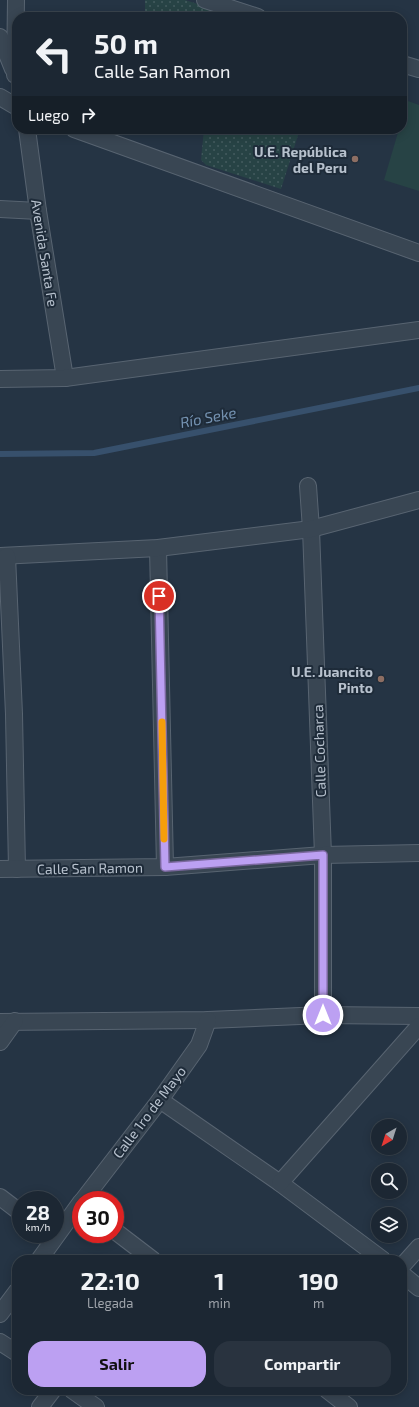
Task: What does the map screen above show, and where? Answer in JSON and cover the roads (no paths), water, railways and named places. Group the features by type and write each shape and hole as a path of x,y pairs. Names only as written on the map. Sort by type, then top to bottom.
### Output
{"street":[{"path":"16,0 16,12"},
{"path":"205,0 242,12"},
{"path":"0,37 12,68"},
{"path":"407,65 419,69"},
{"path":"0,97 12,104"},
{"name":"Avenida Santa Fe","path":"28,134 38,211 65,378"},
{"path":"88,134 419,253"},
{"path":"0,209 38,211"},
{"path":"0,378 65,378 419,330"},
{"name":"Calle Cocharca","path":"308,486 311,529 323,855 323,1015"},
{"path":"17,869 7,714 3,556 158,548 311,529 419,500"},
{"path":"158,548 165,867"},
{"name":"Calle San Ramon","path":"0,869 165,867 323,855 419,853"},
{"path":"0,1042 8,1022 208,1020 323,1015 419,1016"},
{"name":"Calle 1ro de Mayo","path":"90,1191 160,1100 199,1045 208,1020"},
{"path":"280,1183 419,1026"},
{"path":"160,1100 280,1183 376,1255"},
{"path":"0,1197 12,1207"},
{"name":"Calle 1ro de Mayo","path":"64,1222 72,1213"},
{"path":"124,1239 146,1255"},
{"name":"Calle 1ro de Mayo","path":"42,1255 48,1243"},
{"path":"407,1260 419,1247"},
{"path":"407,1278 419,1288"},
{"path":"0,1314 12,1297"},
{"path":"0,1342 12,1350"},
{"path":"40,1407 48,1395"},
{"path":"79,1395 96,1407"},
{"path":"333,1395 349,1407"}],"waterway":[{"name":"Río Seke","path":"0,454 94,453 419,388"}],"place":[{"name":"U.E. República del Peru","path":"355,159"},
{"name":"U.E. Juancito Pinto","path":"381,679"}]}
